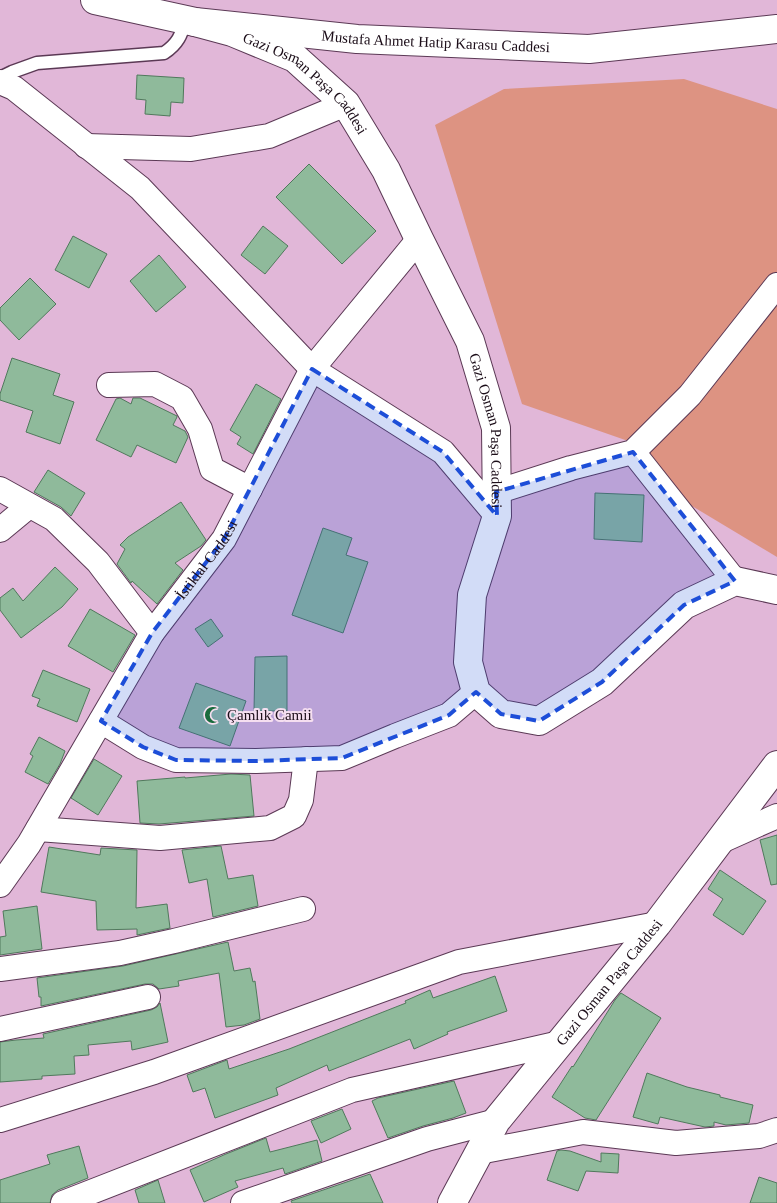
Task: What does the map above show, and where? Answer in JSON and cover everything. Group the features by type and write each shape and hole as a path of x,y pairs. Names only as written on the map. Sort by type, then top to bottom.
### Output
{"street":[{"name":"Mustafa Ahmet Hatip Karasu Caddesi","path":"95,0 190,21 357,39 589,49 777,29"},
{"name":"Gazi Osman Paşa Caddesi","path":"190,21 232,32 295,58 346,104 386,170 470,341 496,428 497,504 472,595 468,662 476,692"},
{"path":"0,82 14,88 140,188 312,369 443,452 497,504 571,468 632,452 690,396 777,285"},
{"path":"86,146 191,149 269,136 346,104"},
{"name":"İstiklal Caddesi","path":"0,885 29,844 152,633 224,539 312,369 419,239"},
{"path":"109,385 155,384 182,398 200,429 212,469 250,489"},
{"path":"632,452 735,581"},
{"path":"0,489 54,519 98,562 152,633"},
{"path":"0,530 29,506"},
{"path":"101,721 143,747 176,760 256,761 342,758 449,715 476,692 501,714 539,721 602,682 684,605 735,581 777,590"},
{"path":"38,828 160,838 270,828 294,816 301,800 306,759"},
{"name":"Gazi Osman Paşa Caddesi","path":"452,1203 496,1121 657,924 777,765"},
{"path":"719,842 777,816"},
{"path":"0,969 120,953 302,909"},
{"path":"0,1120 154,1072 459,962 657,924"},
{"path":"0,1028 148,997"},
{"path":"63,1203 352,1090 560,1043"},
{"path":"243,1203 427,1139 496,1121"},
{"path":"479,1152 583,1132 676,1143 759,1136 777,1130"}],"lane":[{"path":"0,78 37,63 164,53 173,47 190,21"}],"highlighted area":[{"path":"312,369 443,452 497,516 496,492 633,452 735,581 684,605 602,682 539,721 501,714 476,692 449,715 342,758 256,761 176,760 143,747 101,721 152,633 224,539"}],"shaded area":[{"path":"684,79 777,109 777,557 692,506 631,442 522,404 435,125 504,89"}],"building":[{"path":"137,75 184,78 183,103 171,102 170,116 145,114 146,100 136,99"},
{"path":"309,164 376,231 342,264 276,197"},
{"path":"263,226 288,246 265,274 241,255"},
{"path":"73,236 107,254 89,288 55,270"},
{"path":"159,255 186,287 156,312 130,281"},
{"path":"30,278 56,304 19,340 0,320 0,308"},
{"path":"12,358 60,374 53,395 74,402 60,444 26,432 33,411 0,400 0,394"},
{"path":"256,384 281,399 253,454 237,444 241,437 230,430"},
{"path":"120,398 131,404 133,398 140,398 177,416 173,425 185,431 188,437 176,463 137,445 131,457 96,440 116,399"},
{"path":"48,470 85,493 71,516 61,507 34,492"},
{"path":"595,493 644,495 642,542 594,539"},
{"path":"181,502 206,540 201,546 175,563 183,570 157,604 132,581 131,583 117,564 125,549 120,545 128,537"},
{"path":"323,528 352,538 346,555 368,562 343,633 292,615"},
{"path":"55,567 78,589 62,607 21,638 0,610 0,598 13,588 23,601"},
{"path":"90,609 135,635 113,672 68,646"},
{"path":"211,619 223,636 208,647 195,629"},
{"path":"287,656 287,711 254,711 255,657"},
{"path":"43,670 90,689 77,722 37,706 40,699 32,696"},
{"name":"Çamlık Camii","path":"196,683 246,701 230,746 179,728"},
{"path":"39,737 65,751 60,764 48,784 25,772 33,756 30,754"},
{"path":"94,759 122,776 98,815 71,798"},
{"path":"231,774 250,775 254,816 159,824 140,823 137,781"},
{"path":"777,835 777,884 771,885 760,840"},
{"path":"221,846 228,879 253,875 258,906 213,917 207,879 189,883 182,850"},
{"path":"49,847 100,855 101,848 137,850 136,908 167,904 170,928 137,935 137,929 97,930 96,901 41,892"},
{"path":"720,870 766,901 743,935 713,915 723,899 708,889"},
{"path":"37,906 42,949 0,955 0,937 6,936 3,911"},
{"path":"228,942 234,971 250,968 253,982 255,981 260,1019 244,1025 226,1027 219,973 178,981 179,986 159,989 153,984 145,984 41,1006 37,978 123,966"},
{"path":"495,976 507,1011 447,1032 448,1034 414,1049 410,1039 329,1071 327,1065 276,1088 278,1095 215,1118 205,1088 193,1092 187,1075 227,1060 229,1069 289,1049 406,1003 405,1001 430,990 433,998"},
{"path":"621,993 661,1018 596,1120 585,1118 552,1097"},
{"path":"160,1003 168,1042 132,1050 131,1041 88,1045 89,1055 74,1056 75,1074 42,1076 42,1079 0,1082 0,1042 44,1038 43,1034 151,1010"},
{"path":"647,1073 687,1087 720,1095 720,1097 753,1105 749,1123 726,1125 714,1122 714,1126 705,1127 660,1117 658,1124 633,1117"},
{"path":"454,1081 466,1113 388,1138 372,1101"},
{"path":"342,1109 351,1129 321,1143 311,1121"},
{"path":"266,1138 270,1152 317,1140 322,1161 285,1174 283,1168 235,1181 238,1187 204,1202 190,1170"},
{"path":"79,1146 88,1178 58,1190 52,1195 50,1203 0,1203 0,1180 50,1164 47,1155"},
{"path":"557,1151 570,1151 601,1162 601,1153 619,1154 618,1173 586,1171 578,1191 547,1180"},
{"path":"370,1174 383,1203 292,1203 291,1201"},
{"path":"759,1177 777,1183 777,1203 750,1203"},
{"path":"158,1180 165,1203 139,1203 135,1190"}],"place":[{"name":"Çamlık Camii","path":"213,715"}]}
